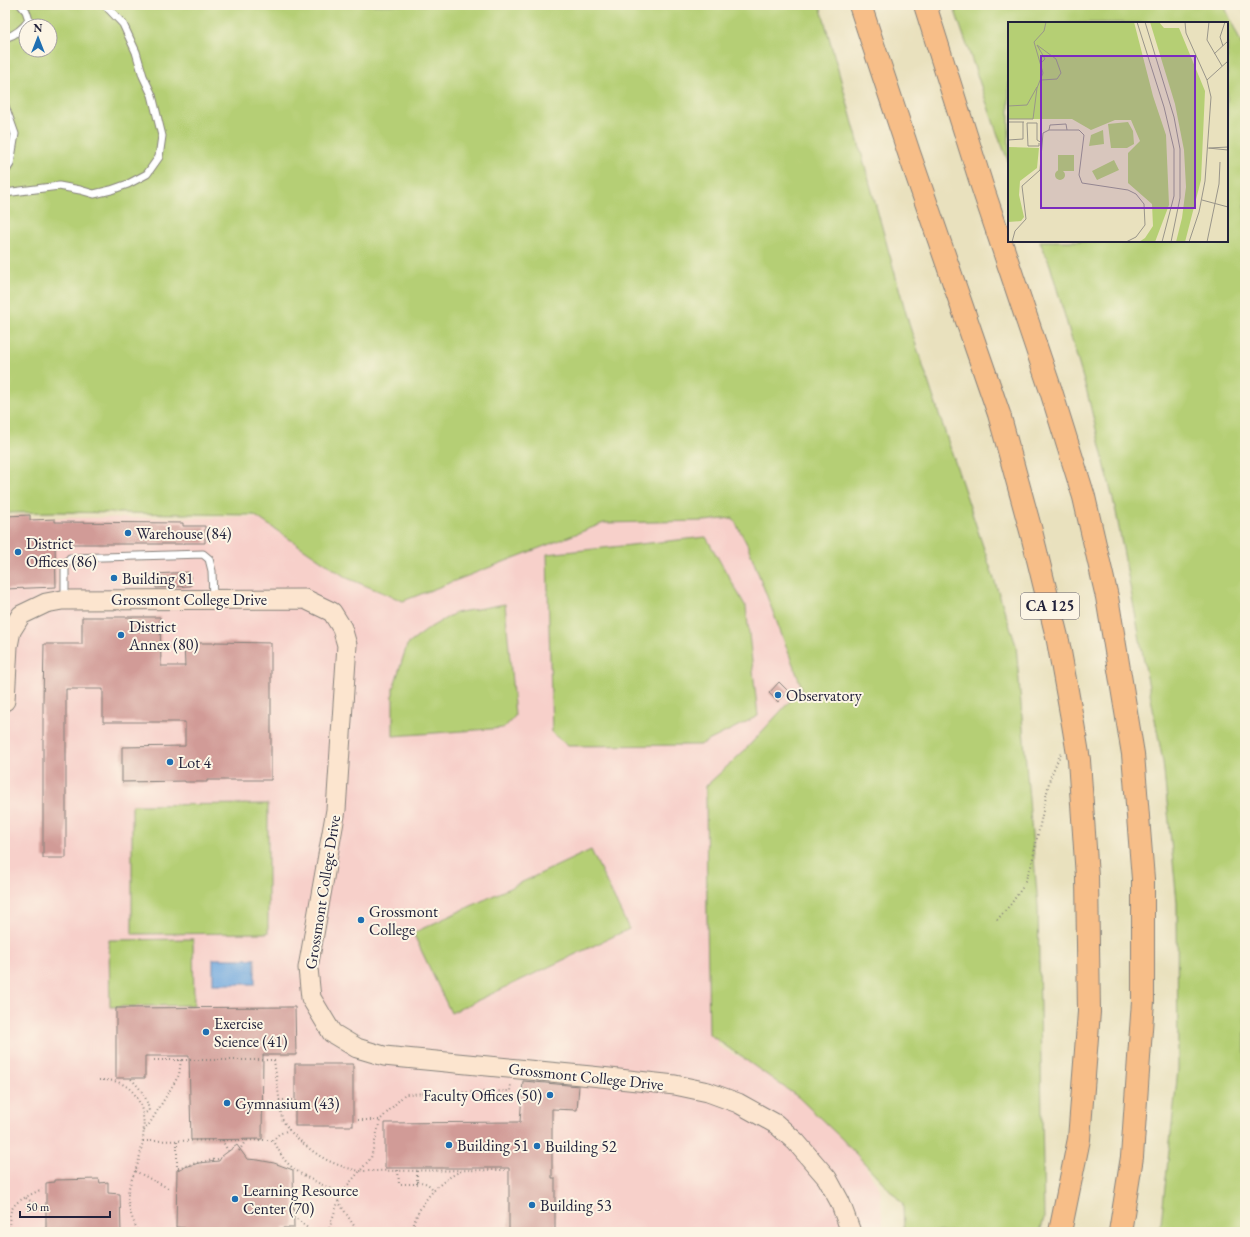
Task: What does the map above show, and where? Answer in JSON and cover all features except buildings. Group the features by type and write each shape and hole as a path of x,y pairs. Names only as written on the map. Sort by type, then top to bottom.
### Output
{"highway":[{"name":"CA 125","path":"860,5 911,161 999,414 1031,531 1058,641 1079,760 1087,877 1089,1012 1079,1140 1060,1232"},
{"path":"925,5 982,186 1051,391 1084,497 1106,597 1133,754 1143,879 1144,1001 1132,1157 1120,1232"}],"street":[{"name":"Grossmont College Drive","path":"5,701 8,646 11,631 22,615 46,603 66,600 305,599 332,612 342,628 347,645 336,810 308,968 311,998 332,1033 356,1048 384,1056 675,1085 708,1092 738,1103 776,1124 796,1142 827,1178 840,1202 850,1232"}],"lane":[{"path":"5,38 17,33 29,20 26,11 21,5"},
{"path":"5,193 59,186 94,194 128,184 147,174 159,157 162,136 152,95 143,76 136,52 123,24 105,5"},
{"path":"5,106 15,134 10,164 5,172"},
{"path":"66,600 65,566 70,558 203,554 209,559 212,571 213,599"}],"path":[{"path":"997,920 1022,888 1031,867 1050,778 1062,751"},
{"path":"154,1060 274,1060 282,1119 289,1130 316,1155 348,1168 360,1170 505,1170"},
{"path":"143,1132 179,1075 181,1060"},
{"path":"328,1232 341,1193 371,1158 380,1120 405,1094 510,1091 515,1068"},
{"path":"130,1079 142,1091 148,1103 149,1111 143,1114"},
{"path":"99,1080 120,1082 130,1089 138,1099 143,1114 143,1141 140,1158 128,1193 131,1215 138,1232"},
{"path":"279,1100 294,1100"},
{"path":"358,1120 380,1120"},
{"path":"143,1141 273,1140 279,1134 289,1130"},
{"path":"222,1140 228,1151"},
{"path":"239,1151 246,1140"},
{"path":"273,1140 284,1160 292,1168 341,1193"},
{"path":"177,1141 177,1168 192,1163 218,1159"},
{"path":"398,1170 399,1184 417,1184 417,1182 423,1182 429,1185 434,1191"},
{"path":"417,1170 417,1182"},
{"path":"412,1232 419,1211 434,1191 442,1183 463,1170"},
{"path":"135,1171 170,1189"},
{"path":"10,1232 10,1212 14,1206 42,1189"},
{"path":"26,1198 43,1209"},
{"path":"338,1201 358,1232"},
{"path":"297,1220 312,1232"},
{"path":"5,1228 9,1227"}],"shaded area":[{"name":"Grossmont College","path":"753,516 802,689 717,794 718,1046 825,1102 880,1189 883,1232 5,1232 5,518"}],"green space":[{"path":"5,5 820,5 909,324 1016,645 1038,906 1044,1218 1040,1232 904,1232 903,1204 841,1138 798,1097 709,1034 706,786 745,750 802,688 747,544 733,518 704,521 604,523 403,601 347,578 254,515 56,512 5,513"},
{"path":"953,5 1224,5 1245,52 1245,1232 1160,1232 1178,1070 1177,902 1163,762 1116,512 1087,392 1050,265 1040,242 1228,242 1228,22 1008,22 1008,160"},
{"path":"706,537 746,607 758,716 700,745 568,746 552,733 547,554"},
{"path":"505,604 515,716 504,728 393,736 393,689 407,645 431,627 455,613"},
{"path":"268,804 268,933 132,934 132,805"},
{"path":"591,850 629,929 451,1013 413,933"},
{"path":"193,939 194,1005 110,1007 109,940"}],"water":[{"path":"213,959 255,959 255,984 213,984"}],"place":[{"name":"Warehouse (84)","path":"128,533"},
{"name":"District Offices (86)","path":"18,552"},
{"name":"Building 81","path":"114,578"},
{"name":"District Annex (80)","path":"121,635"},
{"name":"Observatory","path":"778,695"},
{"name":"Lot 4","path":"170,762"},
{"name":"Grossmont College","path":"361,920"},
{"name":"Exercise Science (41)","path":"206,1032"},
{"name":"Faculty Offices (50)","path":"550,1095"},
{"name":"Gymnasium (43)","path":"227,1103"},
{"name":"Building 51","path":"449,1145"},
{"name":"Building 52","path":"537,1146"},
{"name":"Learning Resource Center (70)","path":"235,1199"},
{"name":"Building 53","path":"532,1205"}]}
